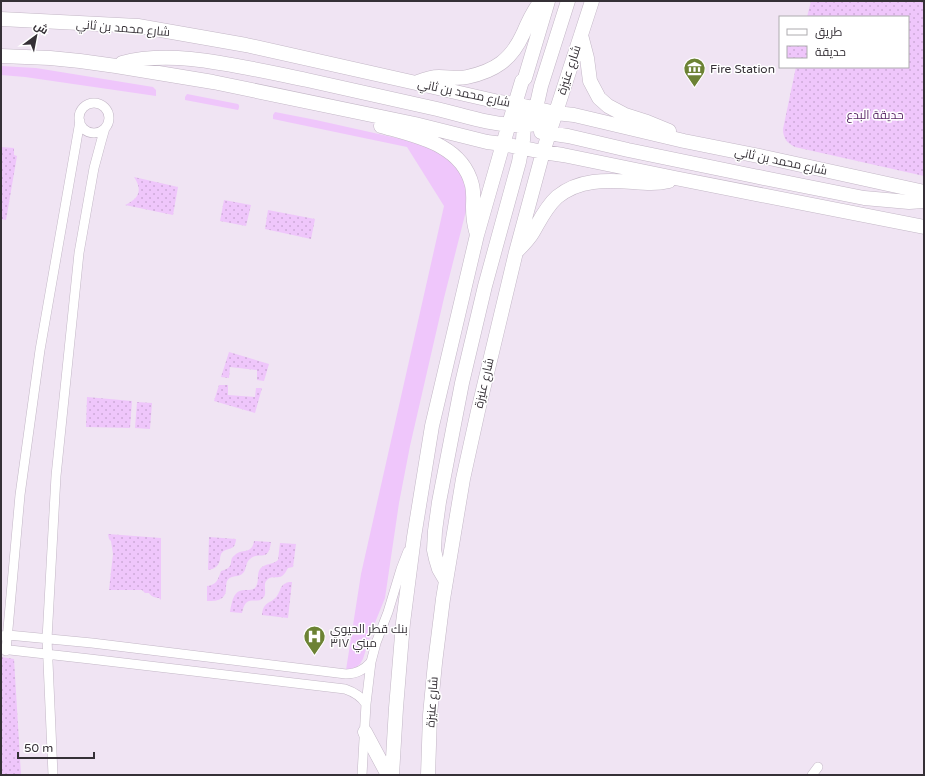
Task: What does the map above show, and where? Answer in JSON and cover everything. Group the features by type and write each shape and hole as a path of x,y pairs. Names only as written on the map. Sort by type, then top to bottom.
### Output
{"main road":[{"path":"416,82 439,77 464,78 488,72 498,66 516,46 541,1"},
{"path":"392,775 396,708 404,623 414,537 432,426 478,235 503,144 548,1"},
{"path":"446,581 436,560 434,550 434,531 438,502 464,375 485,286 527,133 568,1"},
{"name":"شارع عنيزة","path":"428,775 430,714 434,663 463,479 516,252 543,152 592,1"},
{"name":"شارع محمد بن ثاني","path":"1,19 138,26 246,45 416,82 498,102 574,115 684,141 924,192"},
{"path":"581,35 587,58 590,81 599,98 613,109 625,115 663,128 676,134 684,141"},
{"path":"1,56 50,58 116,66 213,82 337,107 487,142 503,144 527,133 539,123 549,120 556,113"},
{"path":"116,66 136,60 155,58 181,58 214,61 509,125 527,133 549,133 568,136 761,178 864,198 909,202 924,201"},
{"path":"515,104 522,114 527,133 543,152 924,227"},
{"path":"337,107 355,118 430,141 457,158 466,170 472,186 475,227 478,235"},
{"path":"516,252 529,238 550,204 571,189 582,184 592,182 614,181 648,184 660,183 675,178"},
{"path":"364,732 388,775"},
{"path":"428,761 432,765 437,775"}],"street":[{"path":"52,775 47,654 47,639 56,476 79,253 94,168 109,115 104,107 98,104 91,104 85,106 80,114 40,350 20,494 4,636 4,650 47,654 105,660 345,689 355,693 366,704"},
{"path":"80,121 82,127 90,132 97,133 105,128"},
{"path":"362,775 366,704 371,662 376,643 392,601 401,568 414,537"},
{"path":"4,636 100,644 346,674 352,674 362,670 371,662"}],"green space":[{"name":"حديقة البدع","path":"811,1 924,1 924,176 795,147 786,140 783,129 796,68 909,68 909,16 807,16"},
{"path":"1,66 36,68 153,87 156,90 156,96 25,77 1,75"},
{"path":"187,94 238,104 239,108 238,110 185,100"},
{"path":"275,112 401,139 430,147 450,159 460,172 467,187 467,207 444,298 410,446 399,503 385,598 372,630 363,659 355,668 346,670 361,574 444,206 407,147 273,119"},
{"path":"1,147 14,148 14,155 17,156 6,220 1,219"},
{"path":"134,177 178,187 173,215 125,205 134,200 138,194 139,190"},
{"path":"224,200 251,205 246,226 220,221"},
{"path":"268,210 315,219 311,239 265,229"},
{"path":"229,352 269,364 264,381 257,380 257,370 230,367 229,378 221,377"},
{"path":"219,385 228,385 228,395 255,397 256,388 262,388 255,413 214,401"},
{"path":"87,397 132,401 130,428 86,427"},
{"path":"137,402 152,403 150,429 135,428"},
{"path":"108,534 161,538 161,600 149,593 145,593 142,590 109,590 113,554 111,541"},
{"path":"209,537 236,539 232,548 225,550 221,554 217,566 208,570"},
{"path":"254,541 271,542 268,553 266,555 257,556 250,559 247,562 243,573 229,579 227,581 225,594 222,598 207,601 207,586 215,583 221,571 230,566 233,556 249,550"},
{"path":"280,543 296,544 293,567 288,568 282,576 272,577 269,579 266,582 265,594 263,598 246,603 242,613 230,612 236,594 242,590 251,590 255,588 260,569 278,560"},
{"path":"292,582 288,618 262,615 264,607 275,599 282,586"},
{"path":"1,657 14,659 21,775 1,775"}],"place":[{"name":"Fire Station","path":"694,88"},
{"name":"بنك قطر الحيوي مبني ٣١٧","path":"315,656"}]}
